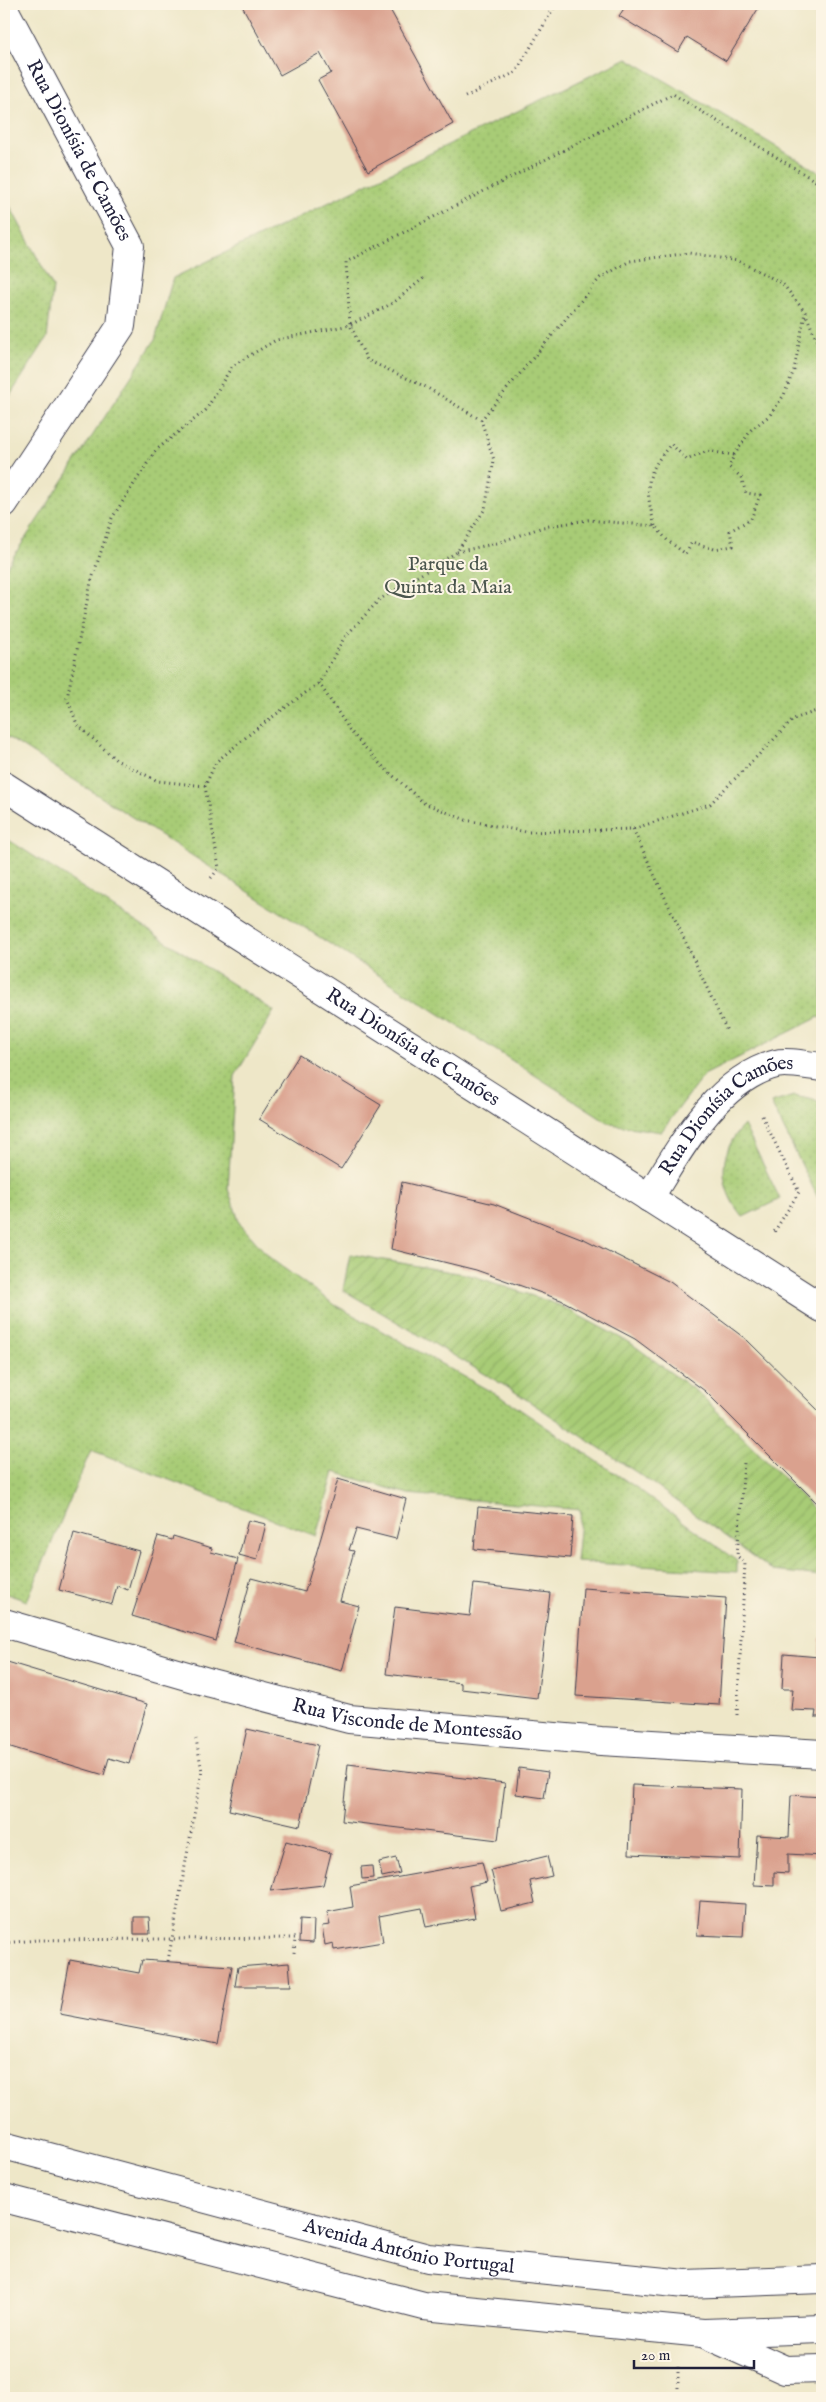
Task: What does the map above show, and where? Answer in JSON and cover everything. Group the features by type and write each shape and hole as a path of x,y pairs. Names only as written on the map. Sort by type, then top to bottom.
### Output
{"street":[{"name":"Rua Dionísia de Camões","path":"4,9 130,246 121,326 4,504"},
{"name":"Rua Dionísia de Camões","path":"4,786 822,1308"},
{"name":"Rua Dionísia Camões","path":"648,1198 701,1117 740,1081 777,1063 822,1067"},
{"name":"Rua Visconde de Montessão","path":"4,1623 211,1683 349,1719 600,1741 822,1754"},
{"name":"Avenida António Portugal","path":"4,2145 428,2258 685,2284 822,2279"},
{"path":"4,2198 51,2212 424,2306 703,2333 822,2329"},
{"path":"703,2333 785,2370 822,2369"}],"path":[{"path":"465,97 516,72 556,4"},
{"path":"457,552 484,509 494,460 481,420 426,387 367,360 350,325 346,262 673,94 822,185"},
{"path":"481,420 600,278 630,261 689,253 738,261 782,283 805,312 822,353"},
{"path":"205,786 158,781 116,760 77,724 66,698 91,582 112,518 156,450 206,410 232,366 276,340 350,325 393,303 425,277"},
{"path":"734,455 707,451 686,460 672,444 654,464 648,487 649,505 655,526 668,541 686,554 692,542 714,549 733,546 730,532 751,519 760,495 746,493 741,477 729,467 734,455 751,430 770,415 784,395 794,370 805,312"},
{"path":"192,905 219,868 205,786 216,762 256,729 319,683 344,638 378,600 457,552 498,543 543,527 588,520 655,526"},
{"path":"319,683 350,732 381,765 424,803 466,820 526,832 633,829 710,804 794,719 822,709"},
{"path":"633,829 717,1014 727,1031"},
{"path":"755,1265 799,1192 762,1116"},
{"path":"736,1748 745,1563 737,1556 744,1463"},
{"path":"168,1961 202,1771 196,1739"},
{"path":"4,1943 37,1940 295,1938 294,1953"}],"green space":[{"name":"Parque da Quinta da Maia","path":"627,58 822,174 822,1019 819,1017 704,1075 661,1132 611,1124 4,735 4,571 155,340 173,278"},
{"path":"4,195 53,287 47,338 4,405"},
{"path":"4,837 274,1011 235,1076 228,1189 240,1224 271,1259 335,1305 506,1400 637,1488 737,1561 737,1572 576,1562 581,1510 408,1494 334,1472 316,1536 91,1450 27,1601 4,1593"},
{"path":"794,1096 814,1100 822,1105 822,1206 771,1103"},
{"path":"744,1125 780,1199 743,1217 729,1195 724,1171 729,1147"},
{"path":"350,1254 474,1276 559,1305 632,1344 701,1395 822,1517 822,1576 773,1571 645,1478 512,1390 343,1290"}],"building":[{"path":"241,4 387,4 453,124 368,171 318,80 331,73 320,53 280,75"},
{"path":"627,4 761,4 726,61 687,37 678,52 619,16"},
{"path":"299,1055 381,1105 341,1169 259,1119"},
{"path":"402,1182 494,1204 586,1240 670,1282 747,1340 822,1414 822,1508 705,1391 635,1339 561,1300 476,1270 391,1249"},
{"path":"338,1479 406,1499 396,1539 356,1529 349,1550 354,1551 340,1601 359,1606 342,1671 234,1642 251,1578 305,1592"},
{"path":"478,1507 573,1516 570,1558 474,1549"},
{"path":"248,1520 266,1524 257,1560 239,1555"},
{"path":"74,1533 139,1551 128,1590 117,1586 112,1604 59,1590"},
{"path":"158,1536 172,1540 173,1536 212,1548 211,1552 238,1559 216,1641 132,1616"},
{"path":"474,1584 550,1593 537,1698 461,1689 461,1683 386,1674 395,1607 470,1616"},
{"path":"583,1588 726,1598 719,1705 576,1696"},
{"path":"820,1637 822,1637 822,1717 815,1717 816,1711 791,1710 793,1689 782,1689 784,1654 819,1657"},
{"path":"4,1661 147,1704 129,1764 109,1758 104,1775 4,1745"},
{"path":"247,1729 318,1745 300,1826 229,1810"},
{"path":"348,1764 505,1783 498,1840 342,1821"},
{"path":"519,1768 548,1772 544,1798 516,1794"},
{"path":"632,1785 742,1789 740,1859 629,1854"},
{"path":"791,1795 822,1797 822,1856 788,1854 788,1873 774,1872 774,1886 754,1885 757,1835 789,1837"},
{"path":"286,1841 331,1853 323,1885 271,1891"},
{"path":"547,1856 552,1876 530,1881 535,1903 501,1911 491,1870"},
{"path":"396,1858 400,1873 382,1877 379,1862"},
{"path":"482,1862 487,1882 469,1886 475,1918 426,1927 422,1908 379,1916 383,1942 334,1950 333,1943 325,1945 322,1926 330,1925 327,1912 353,1907 350,1886"},
{"path":"372,1866 373,1878 362,1879 361,1867"},
{"path":"700,1901 745,1904 743,1937 697,1935"},
{"path":"134,1917 149,1917 150,1934 134,1934"},
{"path":"300,1919 314,1920 313,1943 299,1942"},
{"path":"70,1960 139,1973 142,1960 232,1966 218,2044 60,2014"},
{"path":"289,1963 291,1986 235,1986 238,1967"}]}
